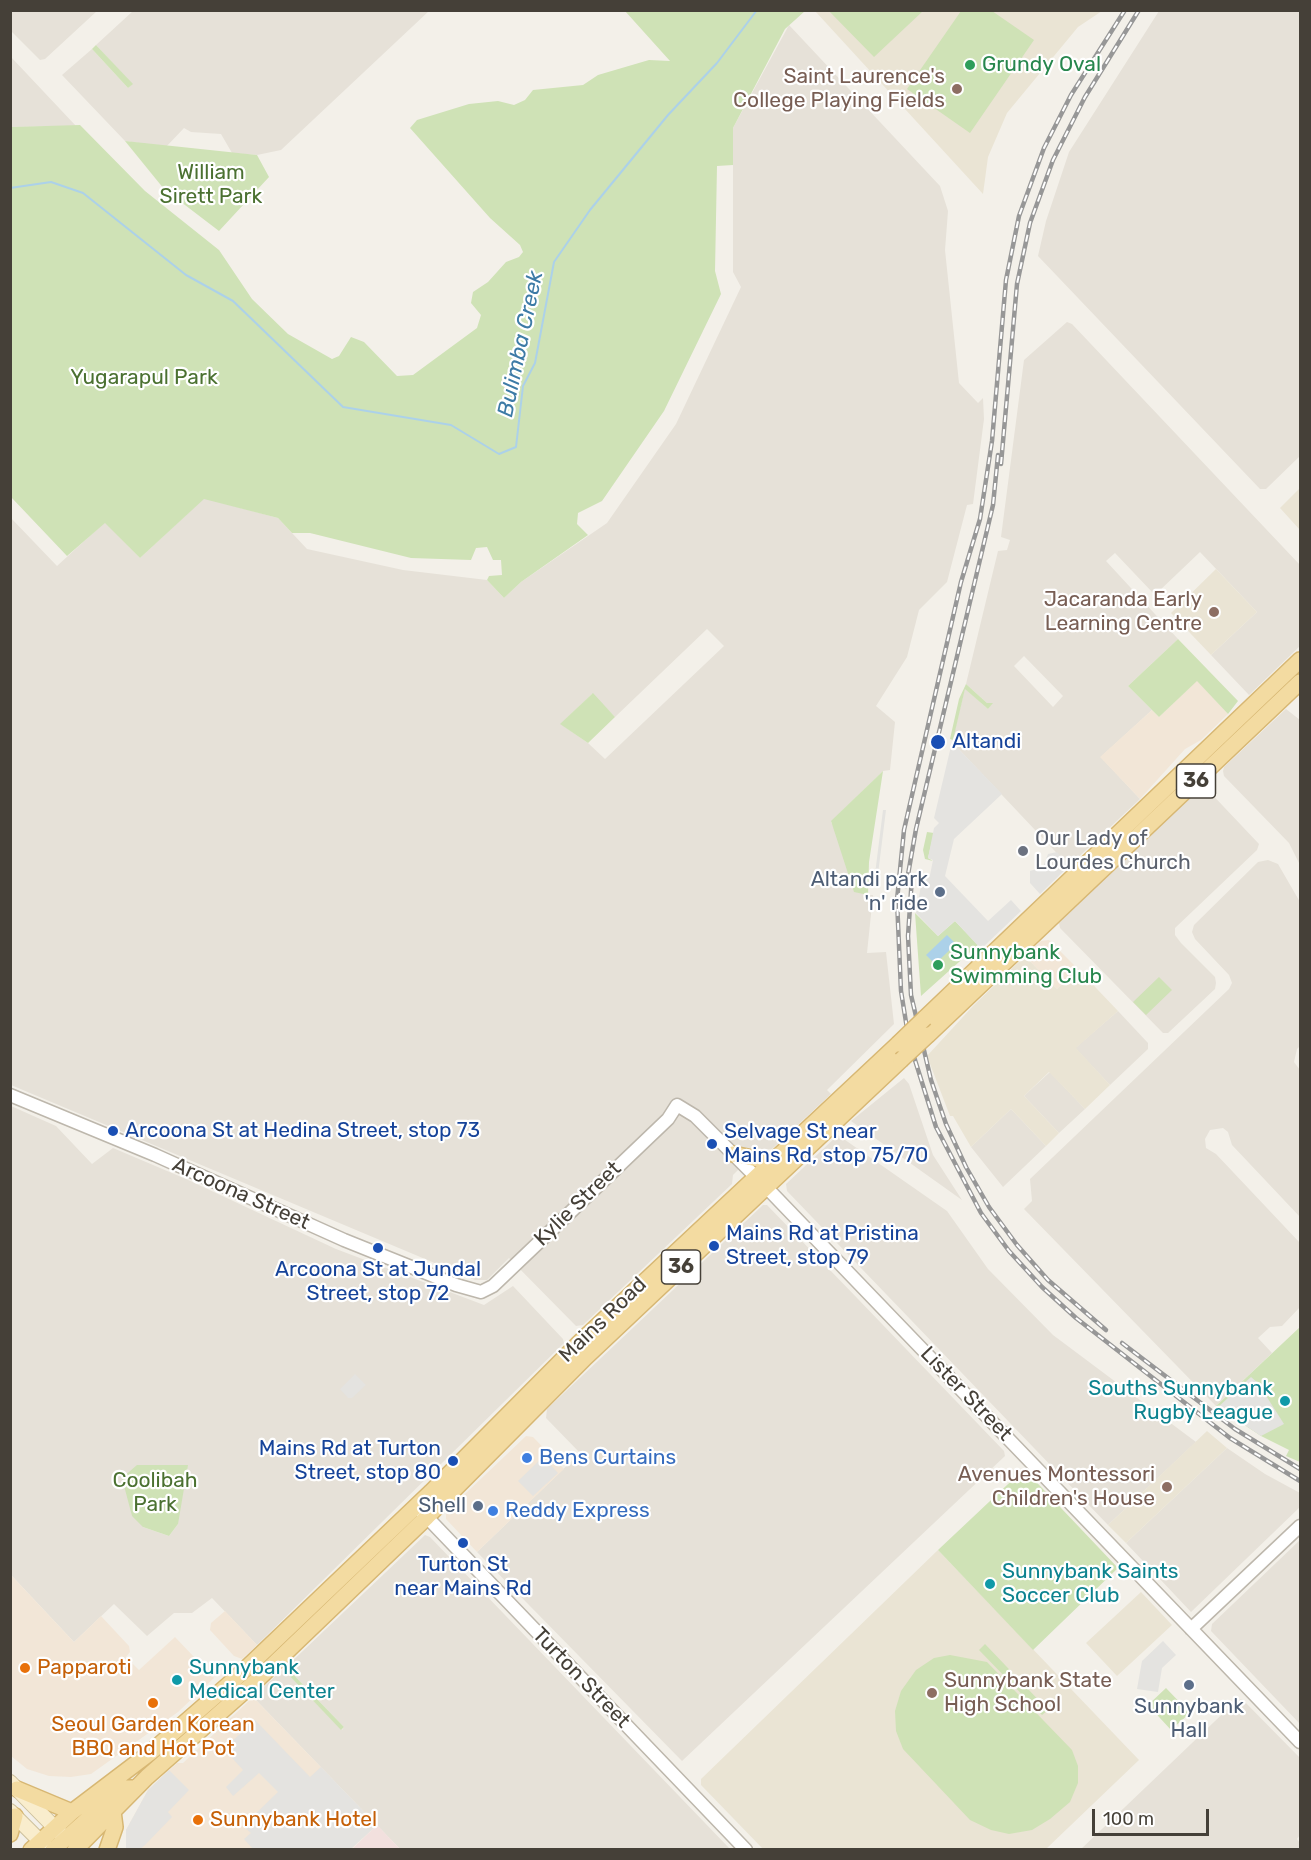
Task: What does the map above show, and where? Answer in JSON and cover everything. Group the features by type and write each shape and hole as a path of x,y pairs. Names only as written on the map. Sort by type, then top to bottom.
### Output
{"main road":[{"name":"Mains Road","path":"761,1182 772,1162 1300,660"},
{"name":"Mains Road","path":"69,1843 113,1811 249,1687 552,1379 761,1182 928,1035 1300,682"},
{"path":"733,1154 772,1162"},
{"name":"Mains Road","path":"69,1843 72,1812 151,1752 422,1512"},
{"path":"14,1786 69,1843"},
{"path":"14,1786 72,1812"},
{"path":"13,1814 43,1848 69,1843 122,1788 136,1788"},
{"path":"107,1850 115,1827 113,1811"},
{"path":"10,1834 13,1814"}],"street":[{"name":"Arcoona Street","path":"10,1095 155,1155 344,1240 473,1291"},
{"name":"Lister Street","path":"677,1105 695,1116 761,1182 1300,1742"},
{"name":"Kylie Street","path":"473,1291 484,1292 493,1286 668,1119 677,1105"},
{"name":"Turton Street","path":"422,1512 746,1850"},
{"path":"1191,1629 1300,1526"}],"shaded area":[{"path":"11,10 97,11 45,59 40,60 11,31"},
{"path":"133,11 429,11 281,150 257,155 232,153 221,134 191,132 184,128 166,147 125,141 62,75 92,49 128,88 132,84 96,45"},
{"name":"Saint Laurence's College Playing Fields","path":"815,11 1102,11 1078,27 1007,113 988,157 983,194"},
{"path":"1159,11 1300,11 1300,456 1266,489 1260,489 1038,256 1046,221 1069,152"},
{"path":"789,25 940,186 948,211 945,250 959,383 978,403 983,398 984,419 973,504 967,505 947,582 919,610 907,657 876,706 895,722 890,770 883,771 831,822 868,895 873,895 867,953 886,952 894,1024 827,1090 831,1094 772,1149 758,1150 733,1175 732,1184 583,1325 576,1326 509,1258 487,1280 475,1280 11,1085 10,517 57,566 105,522 140,558 204,498 278,518 307,549 403,570 487,580 504,598 521,582 607,523 676,424 741,287 733,272 733,128","holes":["707,629 724,646 605,759 588,743 561,724 592,694 615,717"]},
{"path":"11,57 76,126 11,127"},
{"path":"1067,322 1072,324 1300,565 1300,646 1249,695 1211,655 1257,612 1200,552 1157,593 1153,593 1115,553 1106,561 1178,639 1128,686 1152,710 1101,757 1140,799 1069,866 952,742 965,688 988,709 992,703 987,703 966,684 998,551 1007,550 1010,540 1001,537 1024,360","holes":["1024,656 1063,696 1053,707 1014,666"]},
{"path":"1300,488 1300,530 1280,508"},
{"name":"Jacaranda Early Learning Centre","path":"1216,569 1257,612 1211,655 1171,613"},
{"path":"1197,680 1228,714 1201,740 1185,749 1140,799 1100,757 1152,710 1159,717"},
{"path":"1286,709 1300,720 1300,865 1289,843 1224,776 1223,771 1224,767"},
{"path":"952,742 1002,794 954,839 945,876 988,921 1011,900 1021,911 981,949 955,921 938,936 916,913 923,874 930,875 933,860 928,858 934,828 939,823 934,818"},
{"path":"1198,788 1206,788 1259,844 1257,850 1175,928 1175,935 1215,977 1216,983 1215,989 1168,1033 1163,1033 1060,928 1059,923"},
{"path":"883,810 886,810 878,874 875,874"},
{"path":"1057,852 1069,866 1040,894 1030,883 1030,871 1043,867 1048,854"},
{"path":"1268,860 1278,864 1300,902 1300,1046 1294,1062 1300,1070 1300,1217 1232,1145 1228,1132 1223,1128 1210,1130 1205,1139 1206,1148 1216,1154 1300,1243 1300,1307 1282,1326 1270,1327 1258,1338 1272,1353 1216,1406 1024,1209 1032,1201 1030,1179 1229,989 1232,983 1229,975 1195,939 1192,932 1194,925 1258,862"},
{"path":"1049,940 1078,969 1057,989 1025,956 1041,941"},
{"path":"1025,956 1057,989 1078,969 1118,1011 1076,1048 1110,1085 1085,1109 1049,1072 1024,1096 1059,1133 1046,1146 1011,1109 971,1147 953,1116 950,1116 927,1056 973,1006"},
{"path":"1118,1011 1148,1043 1148,1049 1110,1085 1075,1048"},
{"path":"1050,1072 1085,1109 1059,1133 1024,1096"},
{"path":"904,1078 909,1084 933,1155 962,1200 851,1121"},
{"path":"11,1106 56,1126 92,1164 113,1148 186,1179 336,1249 484,1305 513,1286 563,1339 564,1343 257,1645 212,1598 192,1613 174,1613 147,1636 114,1604 74,1642 11,1575","holes":["178,1524 169,1536 143,1527"]},
{"path":"1011,1109 1046,1146 1003,1187 971,1147"},
{"path":"838,1135 947,1211 988,1269 1053,1335 1196,1442 1108,1525 787,1191 786,1184"},
{"path":"763,1205 767,1205 858,1299 1004,1451 1005,1456 682,1761 477,1552 580,1453 546,1418 547,1409"},
{"path":"355,1374 366,1385 352,1398 348,1398 340,1389"},
{"path":"1251,1377 1258,1383 1284,1424 1261,1436 1218,1407"},
{"name":"Avenues Montessori Children's House","path":"1207,1431 1227,1448 1126,1543 1108,1525"},
{"path":"526,1436 533,1437 564,1469 477,1552 446,1519 446,1512"},
{"path":"1227,1448 1265,1474 1300,1493 1300,1507 1191,1612 1126,1543"},
{"path":"543,1457 558,1473 533,1496 518,1481"},
{"path":"425,1535 430,1537 730,1849 400,1849 253,1697 283,1669 342,1730 344,1727 286,1667"},
{"path":"1300,1540 1300,1724 1211,1631 1212,1624"},
{"name":"Sunnybank State High School","path":"938,1550 1139,1760 1046,1849 763,1849 701,1785 701,1779"},
{"path":"11,1575 74,1642 101,1616 129,1646 130,1652 126,1657 139,1670 175,1637 214,1678 178,1712 91,1774 71,1777 49,1776 27,1769 11,1756"},
{"path":"1141,1592 1172,1625 1117,1676 1086,1643"},
{"path":"225,1611 257,1645 242,1659 234,1656 210,1630 211,1623"},
{"path":"1163,1641 1176,1655 1162,1668 1158,1692 1137,1689 1142,1661"},
{"path":"253,1697 377,1825 351,1849 126,1850 126,1830 148,1790 177,1763 183,1763"},
{"path":"1242,1699 1300,1758 1300,1835 1297,1839 1300,1849 1080,1850 1236,1701"},
{"path":"255,1720 310,1777 321,1767 377,1825 351,1849 253,1849 244,1839 251,1833 243,1826 278,1792 259,1773 233,1796 226,1787 243,1770 224,1749"},
{"path":"169,1770 189,1790 168,1812 172,1817 145,1845 140,1849 126,1849 126,1830 148,1790"},
{"path":"377,1825 400,1849 351,1850"}],"green space":[{"name":"Yugarapul Park","path":"625,11 805,11 785,29 733,128 733,165 717,166 715,271 721,294 664,411 602,501 578,513 577,524 588,535 521,582 504,598 487,580 489,576 502,575 501,560 493,560 487,547 476,548 471,560 411,558 310,533 292,533 278,518 204,499 140,558 105,523 67,556 11,497 11,127 80,125 145,191 219,250 252,299 288,334 332,359 339,356 351,337 364,342 397,376 413,375 477,328 481,315 471,303 473,292 488,282 506,262 519,257 523,252 520,245 490,218 410,128 417,120 469,104 498,101 514,105 525,100 533,90 583,85 598,75 649,60 670,61"},
{"path":"829,11 923,11 874,57"},
{"name":"Grundy Oval","path":"961,11 992,11 1034,40 970,133 907,89"},
{"path":"96,45 133,84 128,88 92,49"},
{"name":"William Sirett Park","path":"125,141 257,155 269,177 219,231 164,189"},
{"path":"1178,639 1238,701 1228,714 1197,681 1159,717 1128,686"},
{"path":"966,684 987,703 993,703 988,709 965,689 953,740 950,739 959,699"},
{"path":"593,693 615,717 588,743 560,724"},
{"path":"883,771 869,862 868,895 854,892 831,821"},
{"path":"927,832 934,833 928,858 933,861 925,859 923,850"},
{"name":"Sunnybank Swimming Club","path":"915,913 938,936 955,921 978,945 921,996"},
{"path":"1159,977 1172,990 1146,1015 1133,1002"},
{"path":"1300,1327 1300,1462 1286,1456 1289,1450 1261,1436 1216,1406"},
{"name":"Coolibah Park","path":"137,1465 188,1465 178,1524 169,1536 143,1527 132,1516 122,1478"},
{"path":"1024,1469 1118,1568 1033,1650 938,1550"},
{"path":"985,1644 1048,1710 1042,1715 979,1650"},
{"path":"950,1655 987,1662 1072,1750 1078,1766 1078,1783 1070,1802 1050,1819 1032,1830 1009,1834 991,1830 970,1820 903,1749 896,1731 895,1711 901,1691 916,1670 934,1658"},
{"path":"286,1667 344,1727 341,1730 283,1669"},
{"path":"1166,1688 1190,1713 1171,1730 1148,1705"}],"water":[{"path":"947,935 956,944 935,964 926,955"}],"waterway":[{"name":"Bulimba Creek","path":"10,188 51,182 83,193 186,275 233,301 343,407 451,425 499,454 516,447 523,386 535,363 554,262 590,210 668,115 717,63 757,10"}],"railway":[{"path":"1125,10 1071,95 1044,148 1019,216 1006,280 992,441 980,519 961,582 904,830 897,900 901,991 909,1041 936,1127 981,1213 1009,1251 1042,1287 1076,1318 1230,1438 1300,1481"},
{"path":"1001,464 1017,284 1030,223 1053,160 1085,97 1139,10"},
{"path":"906,886 916,829 993,505 998,455"},
{"path":"912,877 908,936 911,995 931,1080 946,1124 966,1167 989,1207 1017,1245 1048,1280 1106,1330"},
{"path":"1122,1343 1235,1429 1300,1469"}],"place":[{"name":"Grundy Oval","path":"970,65"},
{"name":"Saint Laurence's College Playing Fields","path":"957,89"},
{"name":"Jacaranda Early Learning Centre","path":"1214,612"},
{"name":"Altandi","path":"938,742"},
{"name":"Our Lady of Lourdes Church","path":"1023,851"},
{"name":"Altandi park 'n' ride","path":"940,892"},
{"name":"Sunnybank Swimming Club","path":"938,965"},
{"name":"Arcoona St at Hedina Street, stop 73","path":"113,1131"},
{"name":"Selvage St near Mains Rd, stop 75/70","path":"712,1144"},
{"name":"Mains Rd at Pristina Street, stop 79","path":"714,1246"},
{"name":"Arcoona St at Jundal Street, stop 72","path":"378,1248"},
{"name":"Souths Sunnybank Rugby League","path":"1285,1401"},
{"name":"Bens Curtains","path":"527,1458"},
{"name":"Mains Rd at Turton Street, stop 80","path":"453,1461"},
{"name":"Avenues Montessori Children's House","path":"1167,1487"},
{"name":"Shell","path":"478,1506"},
{"name":"Reddy Express","path":"493,1511"},
{"name":"Turton St near Mains Rd","path":"463,1543"},
{"name":"Sunnybank Saints Soccer Club","path":"990,1584"},
{"name":"Papparoti","path":"25,1668"},
{"name":"Sunnybank Medical Center","path":"177,1680"},
{"name":"Sunnybank Hall","path":"1189,1685"},
{"name":"Sunnybank State High School","path":"932,1693"},
{"name":"Seoul Garden Korean BBQ and Hot Pot","path":"153,1703"},
{"name":"Sunnybank Hotel","path":"198,1820"}]}
